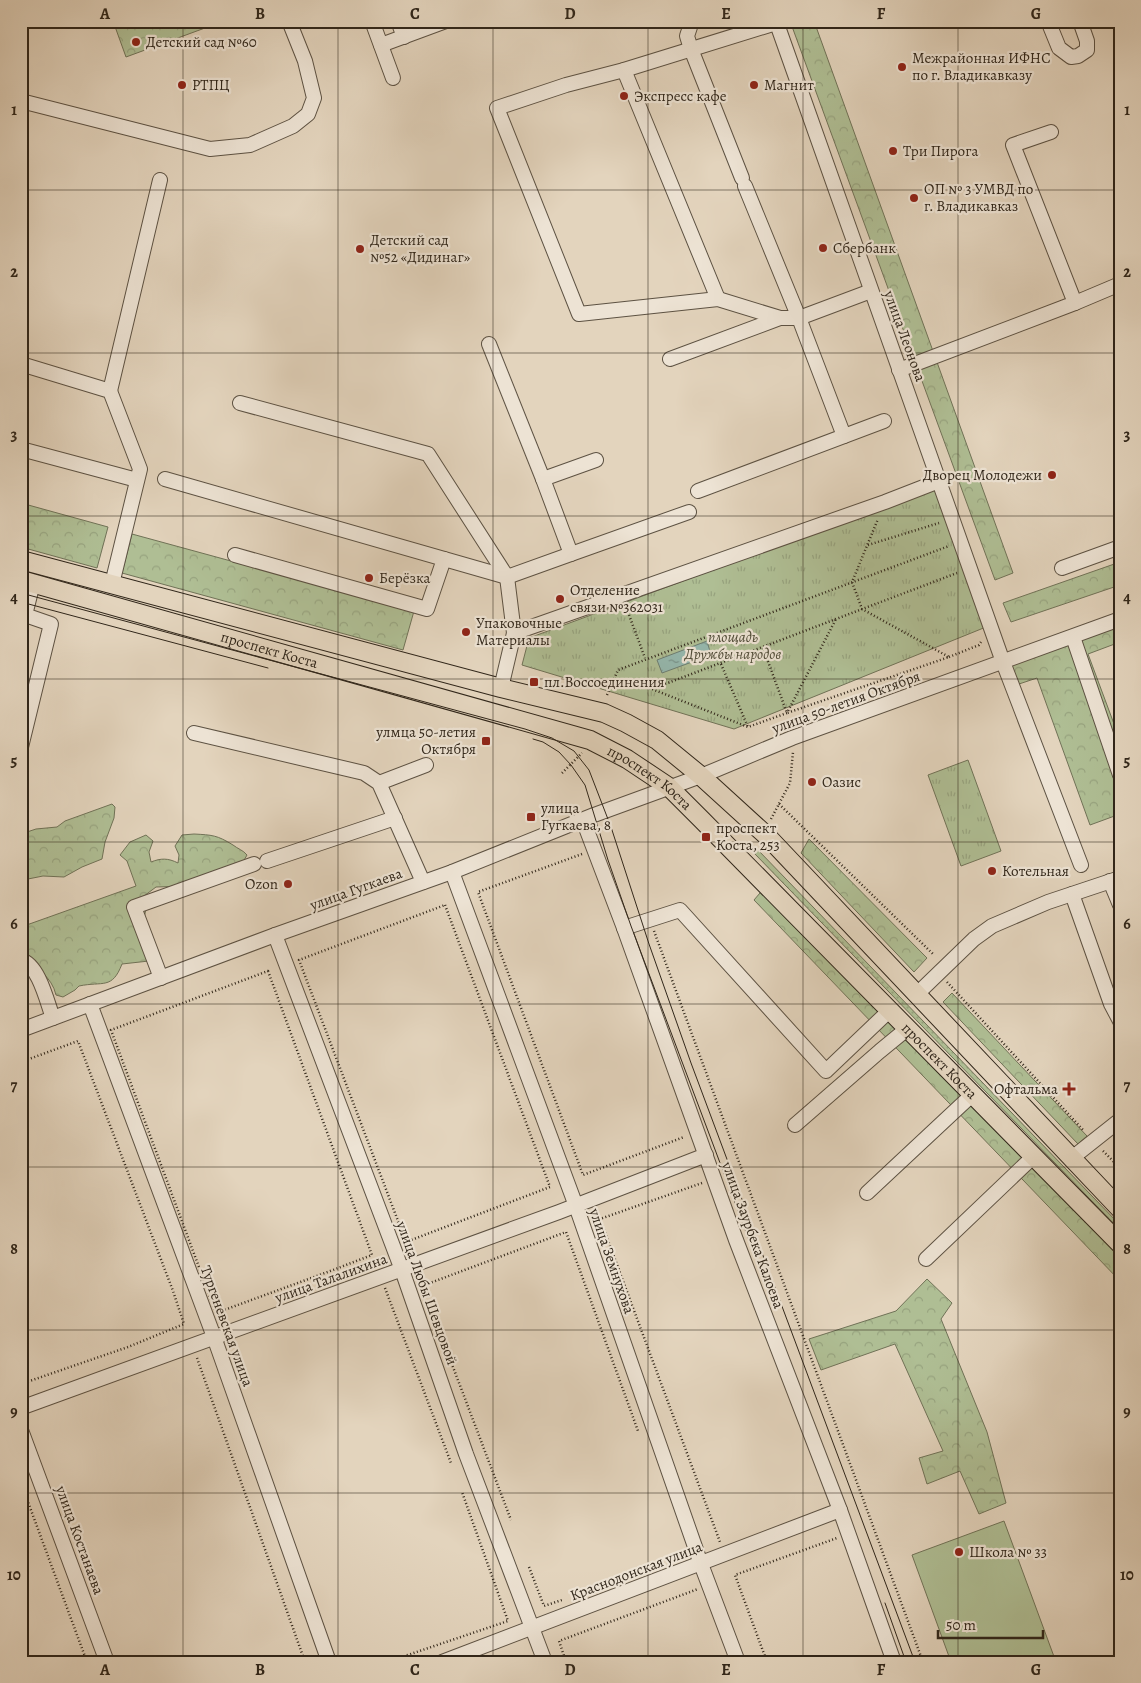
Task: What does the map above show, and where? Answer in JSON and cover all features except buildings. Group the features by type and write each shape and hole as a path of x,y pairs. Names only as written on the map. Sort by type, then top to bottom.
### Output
{"main road":[{"name":"проспект Коста","path":"21,560 501,688 604,712 656,740 675,753 768,837 1120,1208"},
{"name":"проспект Коста","path":"27,581 590,740 627,759 669,787 1120,1244"}],"street":[{"path":"21,101 210,149 250,145 293,126 308,114 314,98 305,61 289,21"},
{"path":"372,21 393,78"},
{"path":"398,21 404,37"},
{"path":"381,45 446,21"},
{"path":"692,21 687,36 690,49 799,318 844,436"},
{"path":"1048,21 1058,48 1070,57 1078,56 1087,50 1087,41 1080,21"},
{"path":"776,22 624,70 566,85 497,108 579,314 718,298 780,318 799,318 871,290"},
{"name":"улица Леонова","path":"776,22 1003,662 1081,864"},
{"path":"624,70 718,298"},
{"path":"1051,132 1013,145 1075,303"},
{"path":"112,584 140,469 110,391 160,180"},
{"path":"899,370 1120,284"},
{"path":"670,359 780,318"},
{"path":"489,344 571,554"},
{"path":"21,364 110,391"},
{"path":"240,403 428,454 507,577 514,633 501,688"},
{"path":"698,491 884,421"},
{"path":"21,449 137,480"},
{"path":"543,480 596,460"},
{"path":"165,479 507,577 689,512"},
{"path":"514,633 886,502 939,481"},
{"path":"1062,568 1120,547"},
{"path":"235,555 427,609 444,559"},
{"path":"21,747 51,624 25,615 27,581"},
{"name":"улица 50-летия Октября","path":"701,776 792,738 1120,619"},
{"path":"1073,637 1120,775"},
{"path":"194,733 364,773 379,783 423,882"},
{"path":"379,783 426,765"},
{"name":"улица Гугкаева","path":"21,1030 275,935 452,872 701,776"},
{"path":"161,978 134,907 260,862 395,818"},
{"name":"улица Заурбека Калоева","path":"583,820 624,928 736,1240 840,1510 894,1662"},
{"name":"улица Земнухова","path":"452,872 576,1206 700,1564 738,1662"},
{"path":"916,994 974,939 992,926 1048,902 1115,879 1120,905"},
{"path":"1072,894 1111,1004 1120,1021"},
{"path":"624,928 680,910 826,1071 889,1011"},
{"name":"улица Любы Шевцовой","path":"275,935 402,1270 466,1454 545,1662"},
{"path":"21,960 26,961 36,972 53,1018"},
{"name":"Тургеневская улица","path":"90,1004 214,1337 329,1662"},
{"path":"795,1125 908,1028"},
{"path":"867,1193 973,1094"},
{"path":"1072,1158 1120,1120"},
{"name":"улица Талалихина","path":"21,1406 26,1406 402,1270 576,1206 706,1155"},
{"path":"926,1259 1034,1156"},
{"name":"улица Костанаева","path":"21,1430 108,1662"},
{"name":"Краснодонская улица","path":"442,1662 840,1510"}],"path":[{"path":"615,679 652,689 748,727 949,657 862,609 852,582 886,502"},
{"path":"868,545 946,520"},
{"path":"607,695 618,670 645,658 955,544"},
{"path":"652,689 965,571"},
{"path":"629,615 645,658"},
{"path":"787,713 836,619"},
{"path":"763,648 787,713"},
{"path":"721,664 748,727"},
{"path":"770,820 790,783 793,750"},
{"path":"562,773 584,752"},
{"path":"779,804 933,954"},
{"path":"584,854 478,892 583,1174 687,1136"},
{"path":"298,960 445,904 550,1187 406,1242"},
{"path":"653,930 924,1662"},
{"path":"111,1030 268,971 372,1255 216,1312"},
{"path":"938,973 1120,1168"},
{"path":"21,1062 78,1041 184,1324 128,1347 21,1384"},
{"path":"704,1182 600,1219 720,1542"},
{"path":"420,1280 422,1286 566,1232 640,1436"},
{"path":"384,1287 451,1463"},
{"path":"436,1322 511,1520"},
{"path":"196,1356 305,1662"},
{"path":"21,1484 87,1662"},
{"path":"388,1662 508,1621 462,1492"},
{"path":"768,1662 735,1575 839,1538"},
{"path":"529,1567 544,1606"},
{"path":"566,1662 558,1641 698,1589"},
{"path":"504,1662 519,1656 521,1662"}],"green space":[{"name":"Детский сад №60","path":"113,21 224,21 126,57"},
{"path":"790,21 814,21 1013,573 995,580"},
{"name":"площадь Дружбы народов","path":"937,487 986,627 734,729 522,665 529,638"},
{"path":"21,503 108,527 97,568 21,547"},
{"path":"132,534 414,611 403,650 122,573"},
{"path":"1120,562 1120,585 1011,622 1003,603"},
{"path":"1120,623 1120,642 1088,654 1120,740 1120,814 1090,825 1037,678 1007,688 999,666"},
{"path":"968,760 1001,851 961,866 928,775"},
{"path":"112,804 115,807 114,818 105,842 102,859 64,877 43,876 28,879 21,884 21,834 36,829 57,827 65,821"},
{"path":"194,834 218,837 247,855 243,862 188,886 156,887 140,899 147,903 143,924 149,961 122,964 114,978 106,983 79,986 63,997 56,995 47,978 38,968 21,956 26,946 21,939 21,927 136,886 127,861 120,855 130,842 146,835 153,841 149,852 151,862 165,859 178,863 179,855 175,846 182,835"},
{"path":"809,839 927,958 914,972 801,853"},
{"path":"758,850 1120,1225 1120,1230 754,853"},
{"path":"766,886 1120,1252 1120,1281 754,900"},
{"path":"952,993 1087,1136 1078,1144 943,1002"},
{"path":"927,1279 952,1303 941,1319 987,1432 1006,1503 979,1514 960,1471 927,1484 919,1458 943,1451 895,1344 821,1370 809,1339 896,1311"},
{"path":"1004,1521 1056,1662 951,1662 912,1555"}],"water":[{"path":"707,641 711,655 662,673 657,660"}],"tram line":[{"path":"21,593 525,729 552,738 574,751 589,770 611,827 649,944 691,1063 915,1662"},
{"path":"21,602 268,668"},
{"path":"533,739 543,742 559,752 585,785 631,926 749,1240"},
{"path":"885,1603 906,1662"}],"place":[{"name":"Детский сад №60","path":"136,42"},
{"name":"Межрайонная ИФНС по г. Владикавказу","path":"902,67"},
{"name":"РТПЦ","path":"182,85"},
{"name":"Магнит","path":"754,85"},
{"name":"Экспресс кафе","path":"624,96"},
{"name":"Три Пирога","path":"893,151"},
{"name":"ОП № 3 УМВД по г. Владикавказ","path":"914,198"},
{"name":"Сбербанк","path":"823,248"},
{"name":"Детский сад №52 «Дидинаг»","path":"360,249"},
{"name":"Дворец Молодежи","path":"1052,475"},
{"name":"Берёзка","path":"369,578"},
{"name":"Отделение связи №362031","path":"560,599"},
{"name":"Упаковочные Материалы","path":"466,632"},
{"name":"пл.Воссоединения","path":"534,682"},
{"name":"улмца 50-летия Октября","path":"486,741"},
{"name":"Оазис","path":"812,782"},
{"name":"улица Гугкаева, 8","path":"531,817"},
{"name":"проспект Коста, 253","path":"706,837"},
{"name":"Котельная","path":"992,871"},
{"name":"Ozon","path":"288,884"},
{"name":"Офтальма","path":"1069,1089"},
{"name":"Школа № 33","path":"959,1552"}]}
